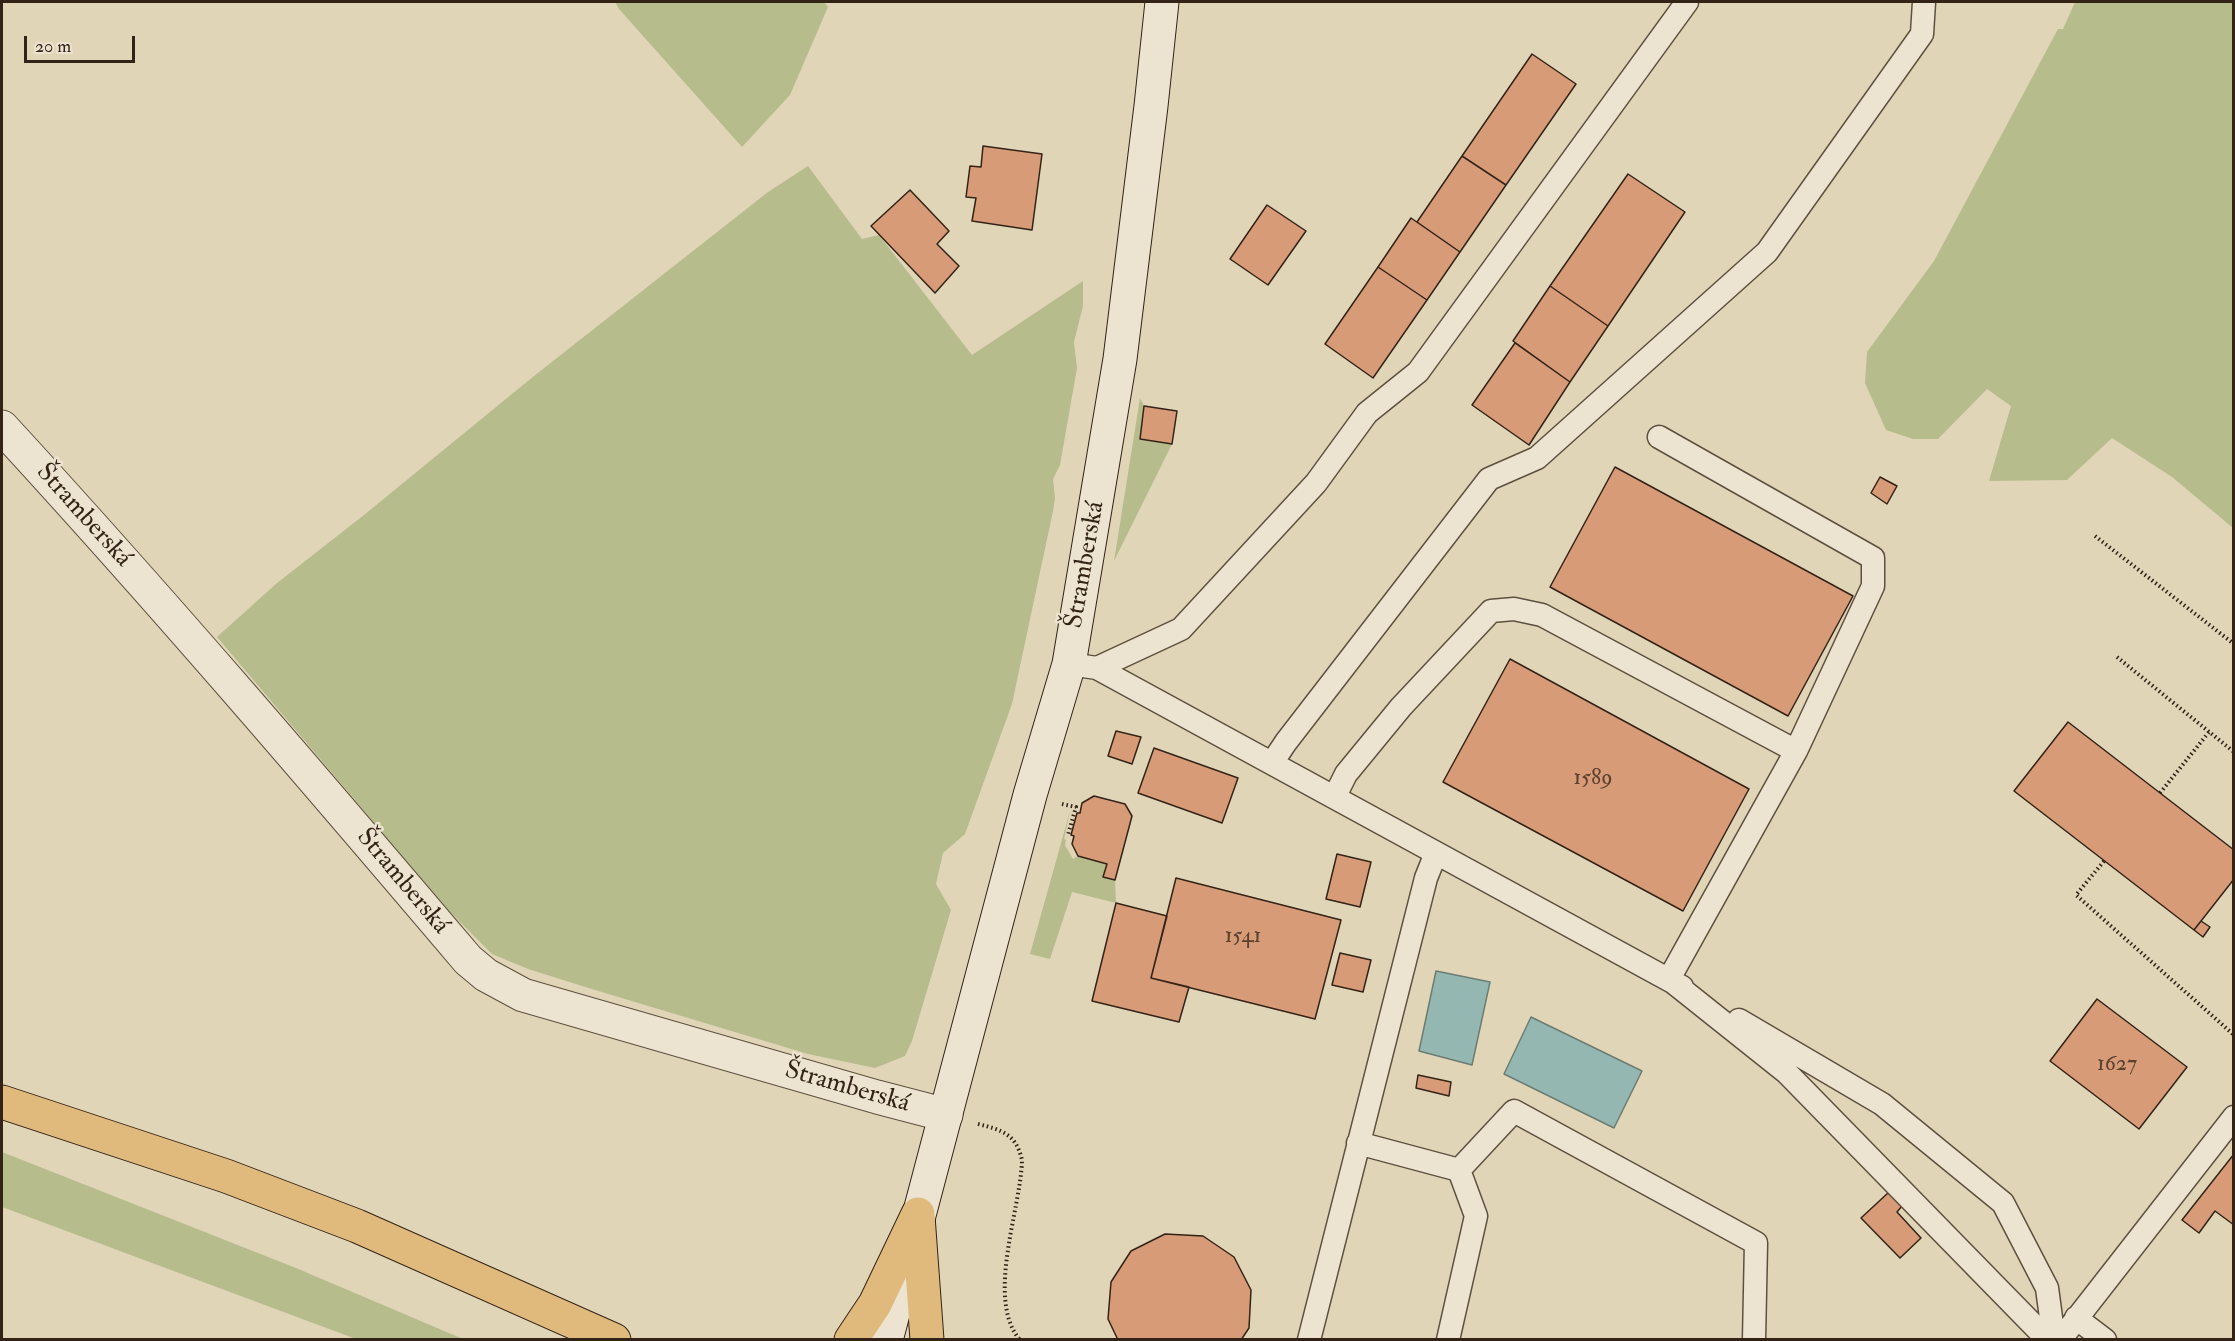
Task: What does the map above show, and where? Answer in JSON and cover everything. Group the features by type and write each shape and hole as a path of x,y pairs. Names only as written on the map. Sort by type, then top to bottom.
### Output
{"main road":[{"path":"2,1102 226,1176 357,1226 614,1340"},
{"path":"851,1340 875,1304 918,1214"},
{"path":"918,1214 927,1340"}],"street":[{"name":"Štramberská","path":"886,1340 1030,795 1083,666 1152,106 1162,2"},
{"name":"Štramberská","path":"2,427 104,539 363,835 468,960 486,975 523,995 946,1115"}],"lane":[{"path":"1083,666 1181,629 1316,483 1367,413 1418,372 1687,2"},
{"path":"1272,763 1489,479 1537,458 1767,252 1922,34 1924,2"},
{"path":"1659,437 1873,558 1873,586 1796,751 1669,979"},
{"path":"1335,796 1346,774 1401,707 1491,611 1514,609 1542,615 1796,751"},
{"path":"1083,666 1335,796 1669,979 1882,1104 2003,1203 2047,1288 2054,1340"},
{"path":"1309,1340 1426,878 1436,853"},
{"path":"1669,979 1787,1073 2048,1340"},
{"path":"1459,1170 1514,1111 1756,1243 1754,1340"},
{"path":"2060,1340 2234,1117"},
{"path":"1358,1143 1459,1170"},
{"path":"1448,1340 1476,1216 1459,1170"},
{"path":"2076,1318 2105,1340"}],"path":[{"path":"2095,536 2234,644"},
{"path":"2117,657 2234,752"},
{"path":"2160,793 2209,732"},
{"path":"2104,861 2076,895 2234,1035"},
{"path":"946,1115 998,1129 1008,1134 1020,1149 1022,1172 1006,1263 1006,1312 1009,1323 1020,1340"}],"green space":[{"path":"615,2 824,2 828,7 790,95 742,147"},
{"path":"2075,2 2233,2 2233,528 2172,477 2112,438 2067,480 1989,481 2011,406 1987,389 1938,439 1913,439 1886,430 1865,383 1867,352 1934,261 2058,29 2063,29"},
{"path":"808,166 862,239 879,235 972,355 1083,281 1083,306 1074,342 1077,368 1060,465 1053,479 1055,498 1053,511 1012,704 965,834 943,853 936,884 951,910 912,1041 905,1056 875,1068 808,1054 528,969 492,954 425,887 376,825 217,637 277,583 534,376 768,192"},
{"path":"1140,398 1144,406 1140,439 1172,444 1114,561"},
{"path":"1070,811 1064,839 1066,840 1065,845 1073,859 1078,856 1107,864 1103,877 1115,880 1116,903 1072,892 1050,959 1030,954"},
{"path":"2,1152 296,1268 463,1339 356,1339 2,1207"}],"water":[{"path":"1436,971 1490,982 1472,1065 1419,1051"},
{"path":"1531,1017 1642,1071 1614,1128 1504,1074"}],"building":[{"path":"1532,54 1576,84 1506,185 1462,156"},
{"path":"983,146 1042,154 1032,230 972,221 976,198 966,197 970,166 981,167"},
{"path":"1462,156 1506,185 1460,252 1417,222"},
{"path":"1628,174 1685,212 1608,326 1550,286"},
{"path":"910,190 949,231 937,244 959,266 935,293 871,226"},
{"path":"1267,205 1306,231 1268,285 1230,259"},
{"path":"1411,218 1460,252 1427,300 1378,267"},
{"path":"1378,267 1427,300 1373,378 1325,344"},
{"path":"1550,286 1608,326 1570,382 1513,341"},
{"path":"1515,343 1570,382 1529,445 1472,405"},
{"path":"1144,406 1177,411 1172,444 1140,439"},
{"path":"1615,467 1853,596 1788,716 1550,587"},
{"path":"1880,477 1897,486 1887,504 1871,493"},
{"path":"1510,659 1749,789 1683,911 1443,782"},
{"path":"2068,722 2234,850 2234,879 2194,930 2014,791"},
{"path":"1116,731 1141,737 1132,764 1108,756"},
{"path":"1154,748 1238,778 1222,823 1138,793"},
{"path":"1094,796 1125,804 1132,816 1115,880 1103,877 1107,864 1078,856 1072,844 1074,836 1071,835 1077,813 1080,813 1082,803"},
{"path":"1337,854 1371,862 1360,907 1326,899"},
{"path":"1176,878 1341,920 1315,1019 1151,978"},
{"path":"1116,903 1167,916 1151,978 1189,987 1179,1022 1092,1001"},
{"path":"2201,921 2210,927 2203,937 2194,930"},
{"path":"1340,953 1371,960 1363,992 1332,985"},
{"path":"2097,999 2187,1067 2139,1129 2050,1061"},
{"path":"1418,1075 1451,1082 1449,1096 1416,1088"},
{"path":"2234,1154 2234,1225 2215,1211 2199,1233 2182,1220"},
{"path":"1889,1192 1902,1206 1897,1212 1921,1238 1900,1258 1861,1218"},
{"path":"1165,1234 1203,1236 1234,1257 1251,1290 1249,1328 1241,1340 1118,1340 1108,1319 1111,1282 1131,1251"}]}
